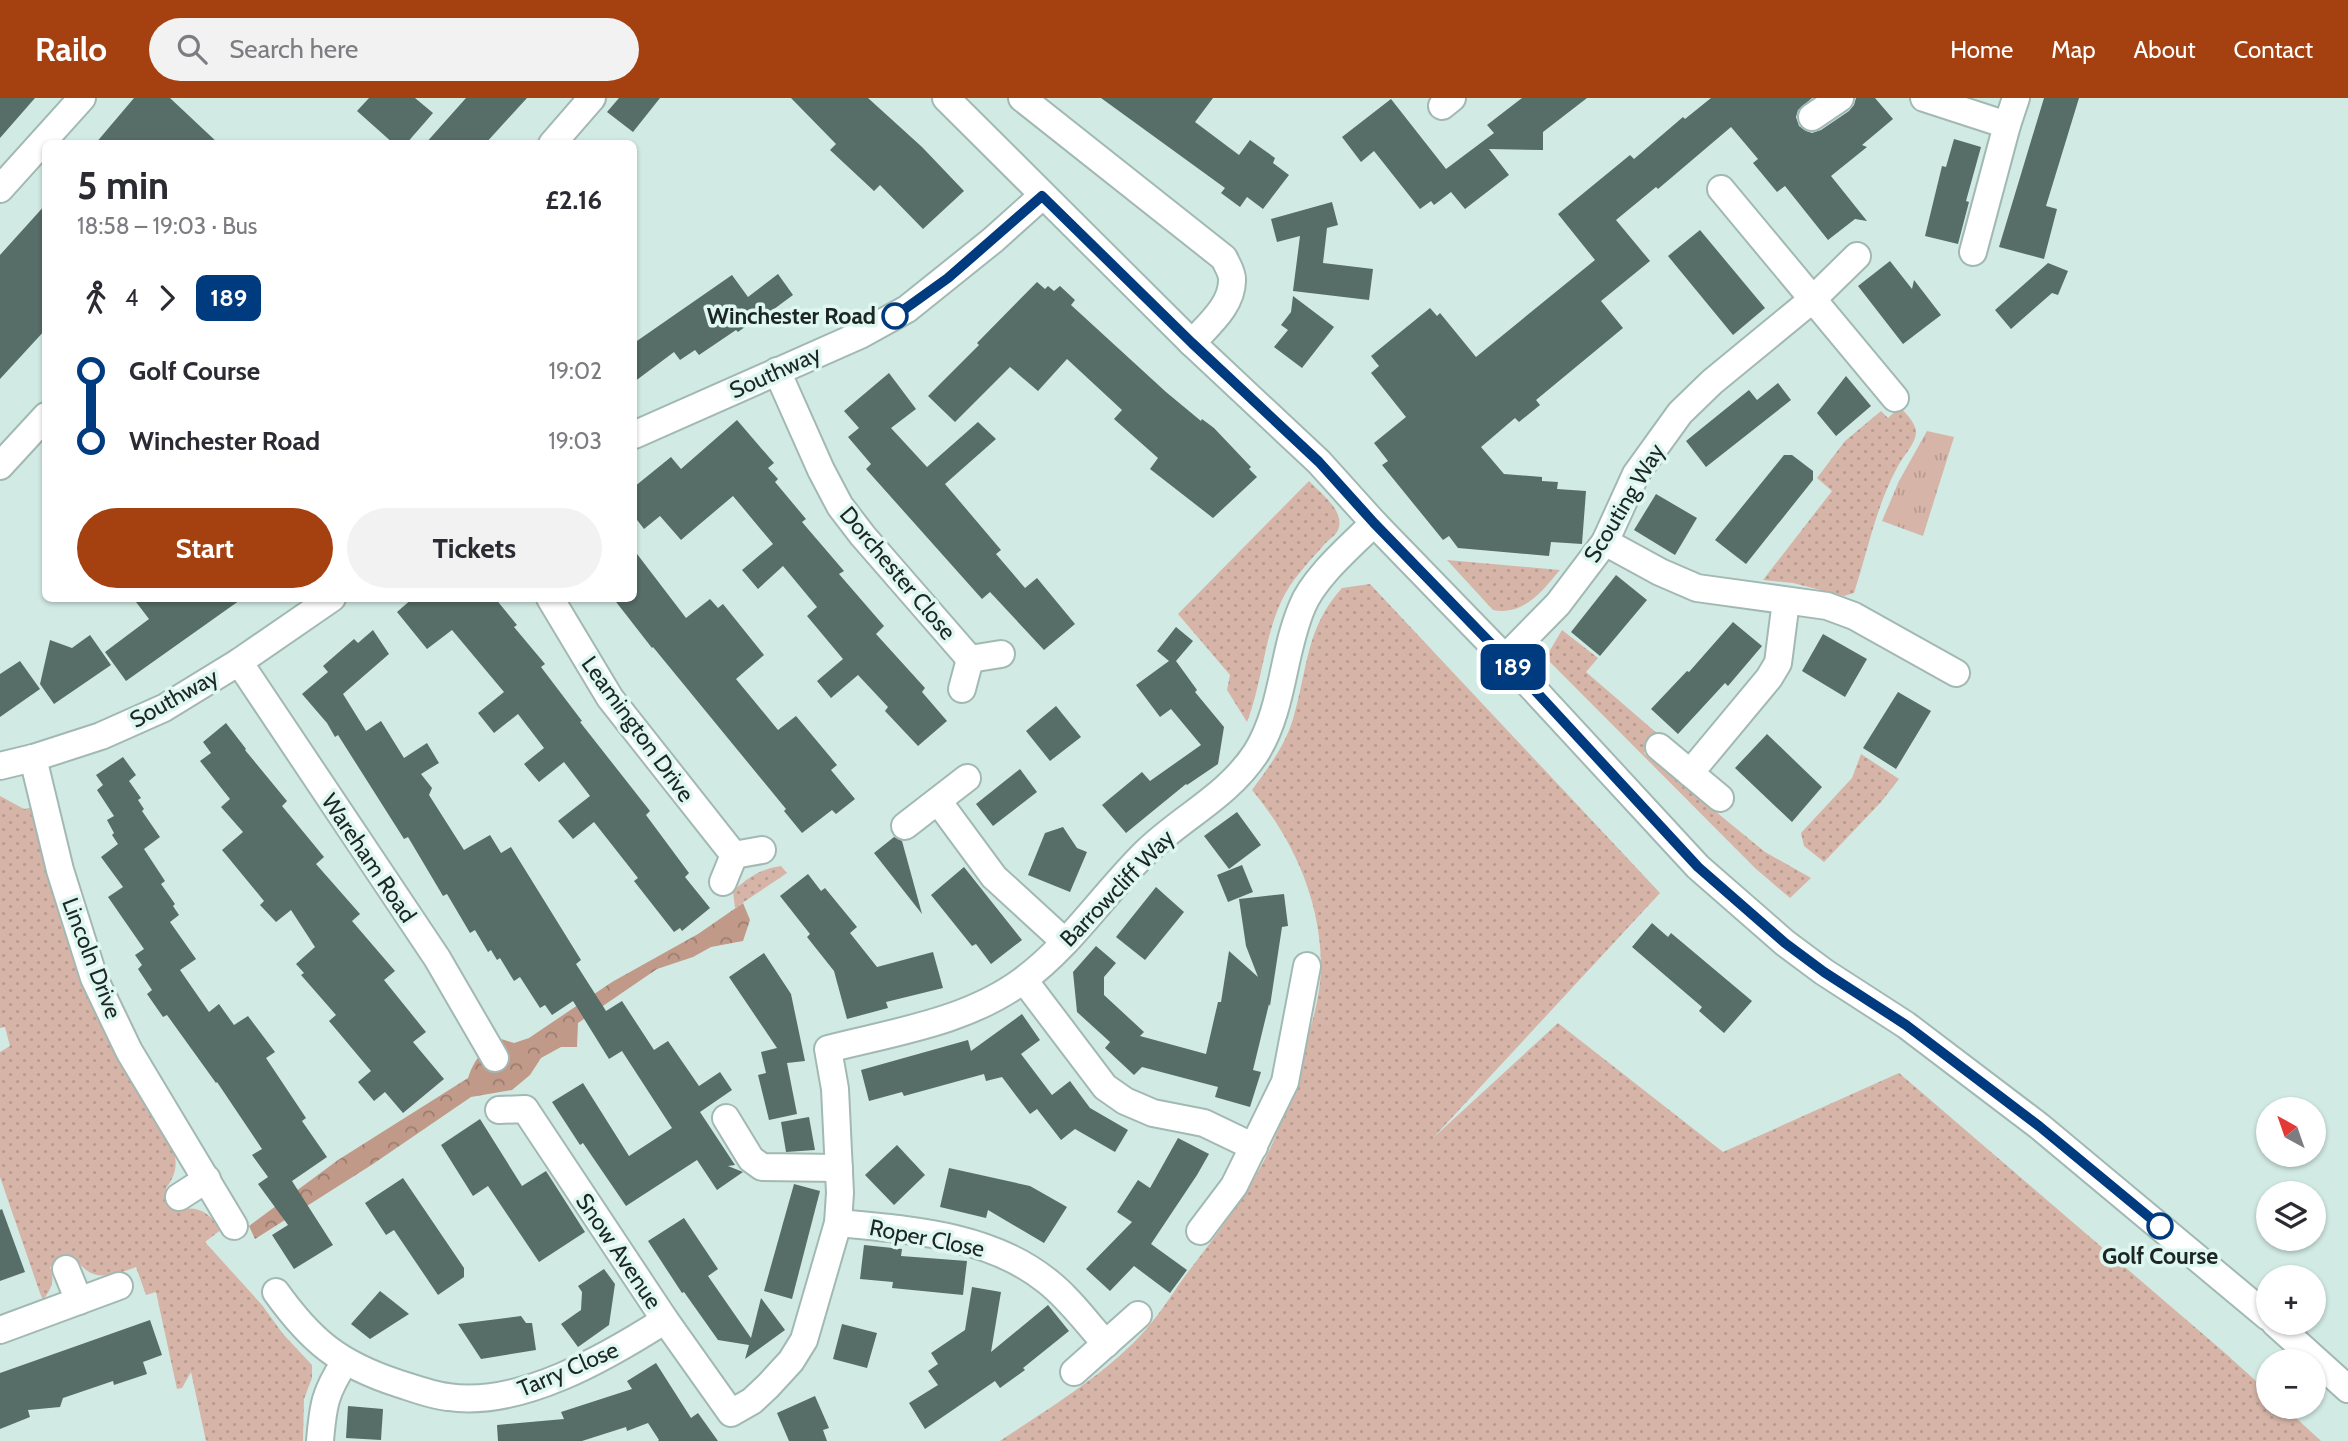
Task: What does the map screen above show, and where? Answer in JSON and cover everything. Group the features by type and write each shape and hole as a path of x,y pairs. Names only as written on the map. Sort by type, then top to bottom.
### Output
{"street":[{"path":"45,140 82,98"},
{"path":"555,140 592,98"},
{"path":"946,98 1192,343 1319,462 1698,867 1748,912 1824,972 1906,1025 2039,1126 2256,1307"},
{"path":"1022,98 1224,258 1233,276 1231,292 1221,311 1192,343"},
{"path":"1812,117 1840,98"},
{"path":"1924,98 2007,125"},
{"path":"1973,252 2016,98"},
{"path":"0,190 42,143"},
{"path":"1721,189 1895,398"},
{"name":"Southway","path":"637,434 860,335 907,309 993,240 1042,196"},
{"name":"Scouting Way","path":"1505,658 1558,604 1605,542 1636,474 1680,413 1712,382 1813,299 1857,256"},
{"name":"Dorchester Close","path":"777,371 840,506 970,659"},
{"path":"0,466 42,420"},
{"name":"Barrowcliff Way","path":"732,1413 752,1401 768,1386 791,1361 804,1340 838,1223 840,1193 835,1089 828,1049 970,1011 1024,980 1065,942 1147,851 1232,783 1256,752 1277,706 1302,605 1330,567 1374,523"},
{"path":"1605,542 1696,588 1827,606 1854,616 1956,673"},
{"path":"1690,773 1769,678 1778,663 1786,601"},
{"name":"Southway","path":"0,765 33,758 101,736 164,708 239,662 326,602"},
{"name":"Leamington Drive","path":"552,602 611,698 734,855"},
{"name":"Dorchester Close","path":"970,659 1001,654"},
{"name":"Dorchester Close","path":"962,689 970,659"},
{"name":"Wareham Road","path":"239,662 437,958 495,1058"},
{"path":"1659,747 1720,798"},
{"name":"Lincoln Drive","path":"33,758 60,870 94,978 129,1051 234,1226"},
{"path":"905,826 967,778"},
{"path":"938,801 995,877 1065,942"},
{"path":"723,882 734,855 762,849"},
{"path":"1200,1231 1234,1186 1285,1082 1307,966"},
{"path":"1024,980 1105,1087 1125,1101 1153,1113 1204,1123 1254,1147"},
{"name":"Snow Avenue","path":"499,1110 525,1109 665,1320 732,1413"},
{"path":"726,1118 751,1159 762,1167 839,1167"},
{"path":"179,1197 207,1180"},
{"name":"Roper Close","path":"838,1223 894,1228 955,1239 980,1244 1005,1254 1050,1283 1106,1343"},
{"path":"66,1269 79,1301"},
{"path":"0,1330 119,1286"},
{"name":"Tarry Close","path":"276,1292 308,1333 345,1362 373,1375 449,1398 480,1398 514,1393 548,1381 628,1344 665,1320"},
{"path":"1074,1372 1138,1315"},
{"path":"2288,1335 2348,1389"},
{"path":"320,1441 322,1412 328,1388 345,1362"}],"green space":[{"path":"1900,407 1911,419 1916,433 1890,481 1854,593 1844,596 1793,583 1763,580 1832,491 1817,478 1845,441 1881,411 1888,418"},
{"path":"1927,431 1954,437 1923,536 1882,521 1899,481"},
{"path":"1309,481 1335,509 1340,523 1335,534 1300,572 1281,602 1247,722 1227,690 1230,675 1178,614"},
{"path":"1447,560 1560,570 1523,606 1504,611 1493,610"},
{"path":"1370,584 1660,893 1433,1138 1558,1023 1723,1152 1899,1073 2256,1381 2256,1419 2297,1419 2321,1441 1000,1441 1091,1379 1140,1336 1230,1216 1273,1142 1312,1023 1321,964 1316,916 1302,871 1280,829 1252,790 1276,756 1290,729 1314,634 1330,603 1342,588"},
{"path":"1562,630 1598,658 1586,672 1659,735 1644,753 1765,852 1811,878 1790,898 1755,868 1550,662 1549,652"},
{"path":"1861,754 1899,779 1824,862 1804,846 1801,833 1852,778"},
{"path":"0,796 24,809 34,807 173,1148 175,1169 166,1188 177,1210 192,1209 203,1212 222,1229 205,1242 312,1365 312,1378 304,1399 303,1441 206,1441 191,1372 182,1388 177,1389 156,1292 146,1295 136,1267 102,1276 88,1271 75,1257 50,1267 52,1284 43,1300 0,1177 0,1052 10,1046 5,1027 0,1028"},
{"path":"781,866 787,873 735,908 733,891 755,875"},
{"path":"743,903 750,920 743,941 711,947 693,957 657,969 578,1023 577,1047 561,1047 541,1058 530,1075 512,1090 471,1097 373,1164 255,1239 249,1226 338,1160 468,1078 484,1050 501,1039 514,1043 529,1038 612,982 698,934"}],"building":[{"path":"0,98 35,98 0,138"},
{"path":"134,98 170,98 215,140 98,140"},
{"path":"369,98 415,98 433,113 409,140 390,140 357,111"},
{"path":"466,98 527,98 489,140 429,140"},
{"path":"619,98 660,98 633,132 607,112"},
{"path":"791,98 868,98 922,147 964,191 923,229 880,185 874,191 830,150 836,144"},
{"path":"1101,98 1213,98 1195,122 1239,155 1250,140 1275,158 1273,163 1289,175 1263,209 1247,197 1240,207 1221,193 1225,188"},
{"path":"1522,98 1587,98 1543,132 1543,150 1489,149 1509,175 1465,209 1451,192 1434,205 1431,201 1420,209 1374,151 1361,162 1342,137 1391,99 1446,169 1494,133 1487,125"},
{"path":"1711,98 1812,98 1798,110 1796,117 1799,126 1812,133 1849,111 1856,98 1875,98 1893,119 1862,145 1867,147 1831,176 1867,221 1855,219 1828,240 1785,186 1777,192 1753,163 1758,159 1731,127 1658,189 1656,187 1616,220 1650,261 1601,301 1623,328 1536,400 1540,405 1519,422 1515,418 1481,447 1504,474 1542,477 1542,481 1558,482 1557,489 1586,491 1582,544 1551,542 1549,556 1458,548 1449,536 1443,540 1382,465 1388,461 1374,443 1406,417 1371,373 1379,366 1371,356 1430,308 1437,316 1440,313 1476,357 1595,260 1558,214 1630,155 1634,159 1683,117 1685,119"},
{"path":"2044,98 2079,98 2046,206 2057,209 2044,259 1999,247"},
{"path":"1954,139 1981,147 1966,201 1969,202 1958,244 1925,236 1942,166 1946,167"},
{"path":"1332,202 1338,225 1327,228 1323,263 1373,269 1369,300 1293,291 1300,236 1277,242 1271,219"},
{"path":"42,208 42,333 0,379 0,255"},
{"path":"1700,230 1765,308 1733,335 1668,256"},
{"path":"1890,261 1912,289 1914,280 1941,315 1903,344 1858,286"},
{"path":"2048,263 2068,271 2058,295 2052,293 2011,329 1995,310"},
{"path":"778,274 793,295 766,315 764,313 699,355 695,350 680,360 674,352 637,380 637,341 732,275 748,297"},
{"path":"1037,282 1045,289 1048,286 1054,291 1060,286 1075,300 1071,305 1166,392 1201,421 1202,419 1214,428 1251,467 1249,469 1257,477 1213,518 1150,469 1158,458 1114,419 1122,410 1067,359 1038,391 1010,367 955,422 928,396"},
{"path":"1293,296 1334,327 1302,368 1274,347 1288,330 1281,325 1291,312"},
{"path":"889,373 916,409 891,428 927,467 978,422 996,439 945,484 1001,550 996,554 1025,588 1037,578 1075,624 1044,650 990,592 982,599 866,469 871,464 848,437 859,428 844,411"},
{"path":"1846,376 1871,406 1836,436 1817,413"},
{"path":"1778,383 1791,400 1706,467 1686,441 1749,390 1757,400"},
{"path":"737,420 774,463 768,468 778,479 775,482 806,519 802,522 844,571 839,574 884,626 876,634 925,688 922,692 947,721 918,746 885,711 888,707 858,675 831,698 817,681 843,659 807,616 817,607 783,566 758,589 742,570 773,544 733,496 681,540 660,516 644,529 637,520 637,485 671,457 681,469"},
{"path":"1784,455 1792,455 1813,471 1813,480 1746,564 1715,540"},
{"path":"1656,494 1697,518 1675,555 1634,530"},
{"path":"637,554 686,618 710,599 718,608 723,604 764,655 736,679 778,730 796,716 837,765 831,770 855,799 836,814 832,810 802,833 784,811 786,809 616,602 637,602"},
{"path":"1616,575 1647,600 1600,656 1571,632"},
{"path":"136,602 237,602 126,681 105,652 149,619"},
{"path":"408,602 498,602 517,625 514,627 545,664 541,667 582,721 580,722 650,811 646,815 689,873 685,877 710,908 682,931 680,928 674,932 634,881 638,878 594,822 573,839 558,821 590,796 564,762 539,782 524,764 544,748 518,714 494,733 478,713 504,692 452,630 427,649 397,612"},
{"path":"1733,622 1762,646 1728,686 1725,683 1678,734 1651,709 1687,671 1689,672"},
{"path":"1176,627 1193,641 1176,661 1197,690 1195,692 1224,727 1218,764 1186,784 1126,833 1102,805 1142,772 1150,781 1201,745 1171,709 1160,717 1136,685 1169,661 1157,651"},
{"path":"373,630 389,654 343,694 366,731 381,721 404,758 427,743 439,763 421,774 432,788 429,795 464,850 490,835 501,853 511,847 581,960 576,964 606,1011 622,1001 654,1050 668,1041 699,1086 720,1072 732,1090 700,1112 735,1165 728,1166 743,1172 717,1190 697,1160 626,1206 583,1143 580,1145 552,1102 583,1083 629,1156 672,1128 622,1051 609,1059 573,1001 552,1015 545,1005 540,1008 520,977 514,981 500,958 497,960 491,950 488,952 475,930 470,933 447,894 443,896 408,837 404,839 338,735 335,737 327,723 302,694 328,672 323,666 354,639 358,643"},
{"path":"1823,634 1867,659 1845,697 1802,671"},
{"path":"90,635 111,665 54,704 40,684 50,640 72,648"},
{"path":"20,661 40,689 0,717 0,674"},
{"path":"1898,692 1931,711 1896,769 1863,748"},
{"path":"1056,706 1081,737 1050,761 1026,731"},
{"path":"226,723 287,801 282,806 324,857 316,864 360,914 352,921 395,971 384,980 426,1032 413,1042 444,1079 403,1113 385,1092 374,1101 358,1082 371,1071 329,1021 336,1015 301,975 304,973 296,964 315,947 291,910 276,922 260,905 264,901 222,850 243,832 221,807 230,799 200,761 211,753 203,742"},
{"path":"1767,734 1822,787 1792,822 1735,768"},
{"path":"123,757 136,775 129,781 141,798 138,800 144,809 142,811 160,837 144,849 165,881 161,884 179,915 170,922 196,959 180,970 209,1012 219,1004 234,1025 248,1016 275,1052 266,1058 306,1118 302,1121 327,1157 292,1181 333,1245 294,1269 272,1235 288,1225 258,1184 268,1177 252,1155 262,1149 217,1082 167,1015 163,1017 147,994 152,990 138,969 142,965 135,955 144,949 108,897 123,887 101,857 118,844 107,820 114,816 97,790 103,785 96,775"},
{"path":"1020,769 1037,792 993,826 976,804"},
{"path":"1237,812 1261,845 1229,869 1204,836"},
{"path":"1063,827 1077,848 1087,852 1070,892 1028,875 1045,833"},
{"path":"894,837 902,841 922,914 874,853"},
{"path":"1242,865 1253,892 1228,902 1217,875"},
{"path":"964,867 1022,940 991,964 976,944 972,946 931,895"},
{"path":"808,874 821,891 825,888 857,927 850,933 877,967 933,952 943,988 886,1002 888,1008 847,1019 834,971 807,937 810,934 780,896"},
{"path":"1156,887 1184,912 1145,960 1116,937"},
{"path":"1284,894 1288,926 1282,927 1270,1006 1269,1004 1253,1070 1261,1072 1250,1107 1215,1097 1218,1087 1142,1067 1134,1075 1105,1048 1110,1042 1077,1012 1073,972 1096,946 1116,963 1104,977 1104,995 1144,1032 1140,1036 1206,1054 1218,1002 1221,1002 1229,951 1258,977 1246,946 1239,899"},
{"path":"1652,923 1668,937 1671,933 1752,1001 1724,1033 1699,1011 1702,1007 1632,947"},
{"path":"764,953 791,994 805,1061 787,1063 797,1114 769,1120 758,1075 766,1073 761,1052 777,1048 729,977"},
{"path":"1022,1014 1040,1040 1021,1054 1052,1095 1070,1081 1090,1108 1128,1130 1115,1152 1075,1129 1061,1140 1037,1109 1030,1114 1002,1077 986,1081 984,1074 904,1096 902,1092 869,1101 861,1070 968,1040 971,1051"},
{"path":"809,1117 815,1150 786,1152 781,1122"},
{"path":"480,1119 522,1186 546,1171 585,1232 539,1262 488,1186 473,1196 441,1145"},
{"path":"1178,1138 1209,1154 1151,1244 1187,1270 1170,1293 1134,1266 1110,1291 1086,1269 1132,1222 1117,1212 1138,1180 1150,1188"},
{"path":"897,1145 925,1175 894,1205 865,1175"},
{"path":"949,1168 1030,1186 1067,1207 1044,1243 988,1210 986,1218 940,1207"},
{"path":"403,1178 464,1268 464,1277 438,1295 394,1230 386,1235 365,1203"},
{"path":"794,1184 820,1191 792,1299 764,1291"},
{"path":"2,1209 25,1272 0,1281 0,1210"},
{"path":"684,1218 718,1269 708,1276 751,1338 761,1298 785,1330 745,1359 749,1345 718,1340 684,1292 682,1293 648,1241"},
{"path":"864,1245 902,1249 901,1256 967,1261 963,1295 892,1288 893,1282 860,1279"},
{"path":"604,1269 615,1284 609,1325 578,1347 561,1324 581,1310 582,1292 578,1286"},
{"path":"972,1287 1001,1292 991,1352 1048,1305 1069,1331 1000,1388 995,1381 925,1429 909,1403 938,1385 928,1371 938,1364 931,1353 965,1330"},
{"path":"380,1291 409,1314 370,1339 351,1324"},
{"path":"521,1316 526,1323 532,1323 536,1350 481,1359 458,1324"},
{"path":"150,1320 162,1355 143,1362 147,1374 114,1385 113,1381 63,1398 60,1407 28,1410 30,1417 0,1429 0,1373"},
{"path":"842,1324 877,1333 867,1368 833,1359"},
{"path":"656,1363 691,1418 698,1413 718,1441 658,1441 648,1423 627,1431 626,1427 582,1441 498,1441 497,1425 564,1419 561,1412 632,1389 627,1381"},
{"path":"815,1396 829,1428 823,1430 827,1441 789,1441 777,1413"},
{"path":"348,1406 383,1409 381,1440 346,1438"}],"bus line":[{"name":"189","path":"895,316 948,278 1042,196 1192,343 1319,462 1698,867 1785,943 1824,972 1906,1025 2039,1126 2160,1226"}],"place":[{"name":"Winchester Road","path":"895,316"},
{"name":"Golf Course","path":"2160,1226"}]}
